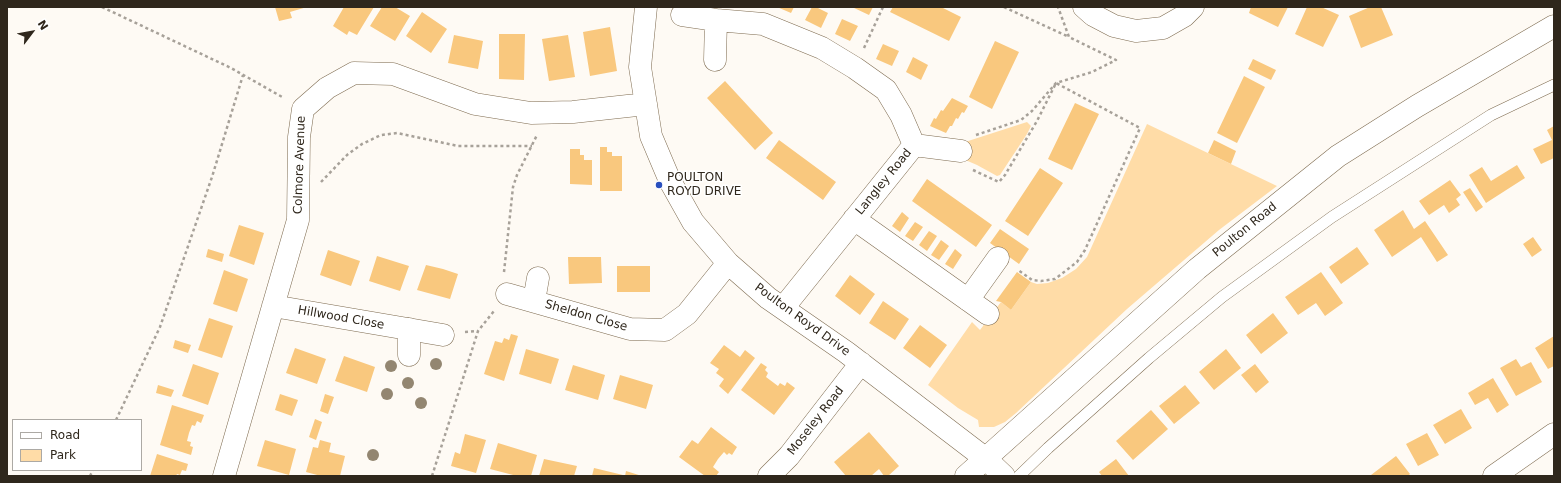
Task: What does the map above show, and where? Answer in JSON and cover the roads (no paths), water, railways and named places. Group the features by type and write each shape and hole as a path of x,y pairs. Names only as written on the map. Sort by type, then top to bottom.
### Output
{"street":[{"name":"Poulton Royd Drive","path":"646,7 640,67 652,136 670,181 693,222 728,263 768,298 861,363 986,459 1004,476"},
{"path":"1084,7 1093,15 1114,26 1136,31 1163,28 1184,16 1194,7"},
{"path":"682,15 716,20 763,24 822,48 855,68 886,90 901,115 914,145"},
{"path":"715,60 716,20"},
{"name":"Poulton Road","path":"966,476 1197,269 1338,156 1417,106 1554,26"},
{"name":"Colmore Avenue","path":"224,476 298,220 299,137 303,109 327,88 354,73 393,74 475,104 531,113 573,112 646,104"},
{"name":"Langley Road","path":"783,308 914,145 961,151"},
{"name":"Langley Road","path":"854,219 988,314"},
{"path":"968,300 998,258"},
{"name":"Sheldon Close","path":"508,294 630,329 665,330 687,314 728,263"},
{"name":"Sheldon Close","path":"534,301 538,278"},
{"name":"Hillwood Close","path":"273,306 443,335"},
{"path":"408,329 409,355"},
{"name":"Moseley Road","path":"769,476 789,456 861,363"},
{"path":"1494,476 1554,434"}],"lane":[{"path":"1019,476 1048,448 1149,358 1222,297 1325,221 1492,115 1554,85"}],"place":[{"name":"POULTON ROYD DRIVE","path":"659,185"}]}
